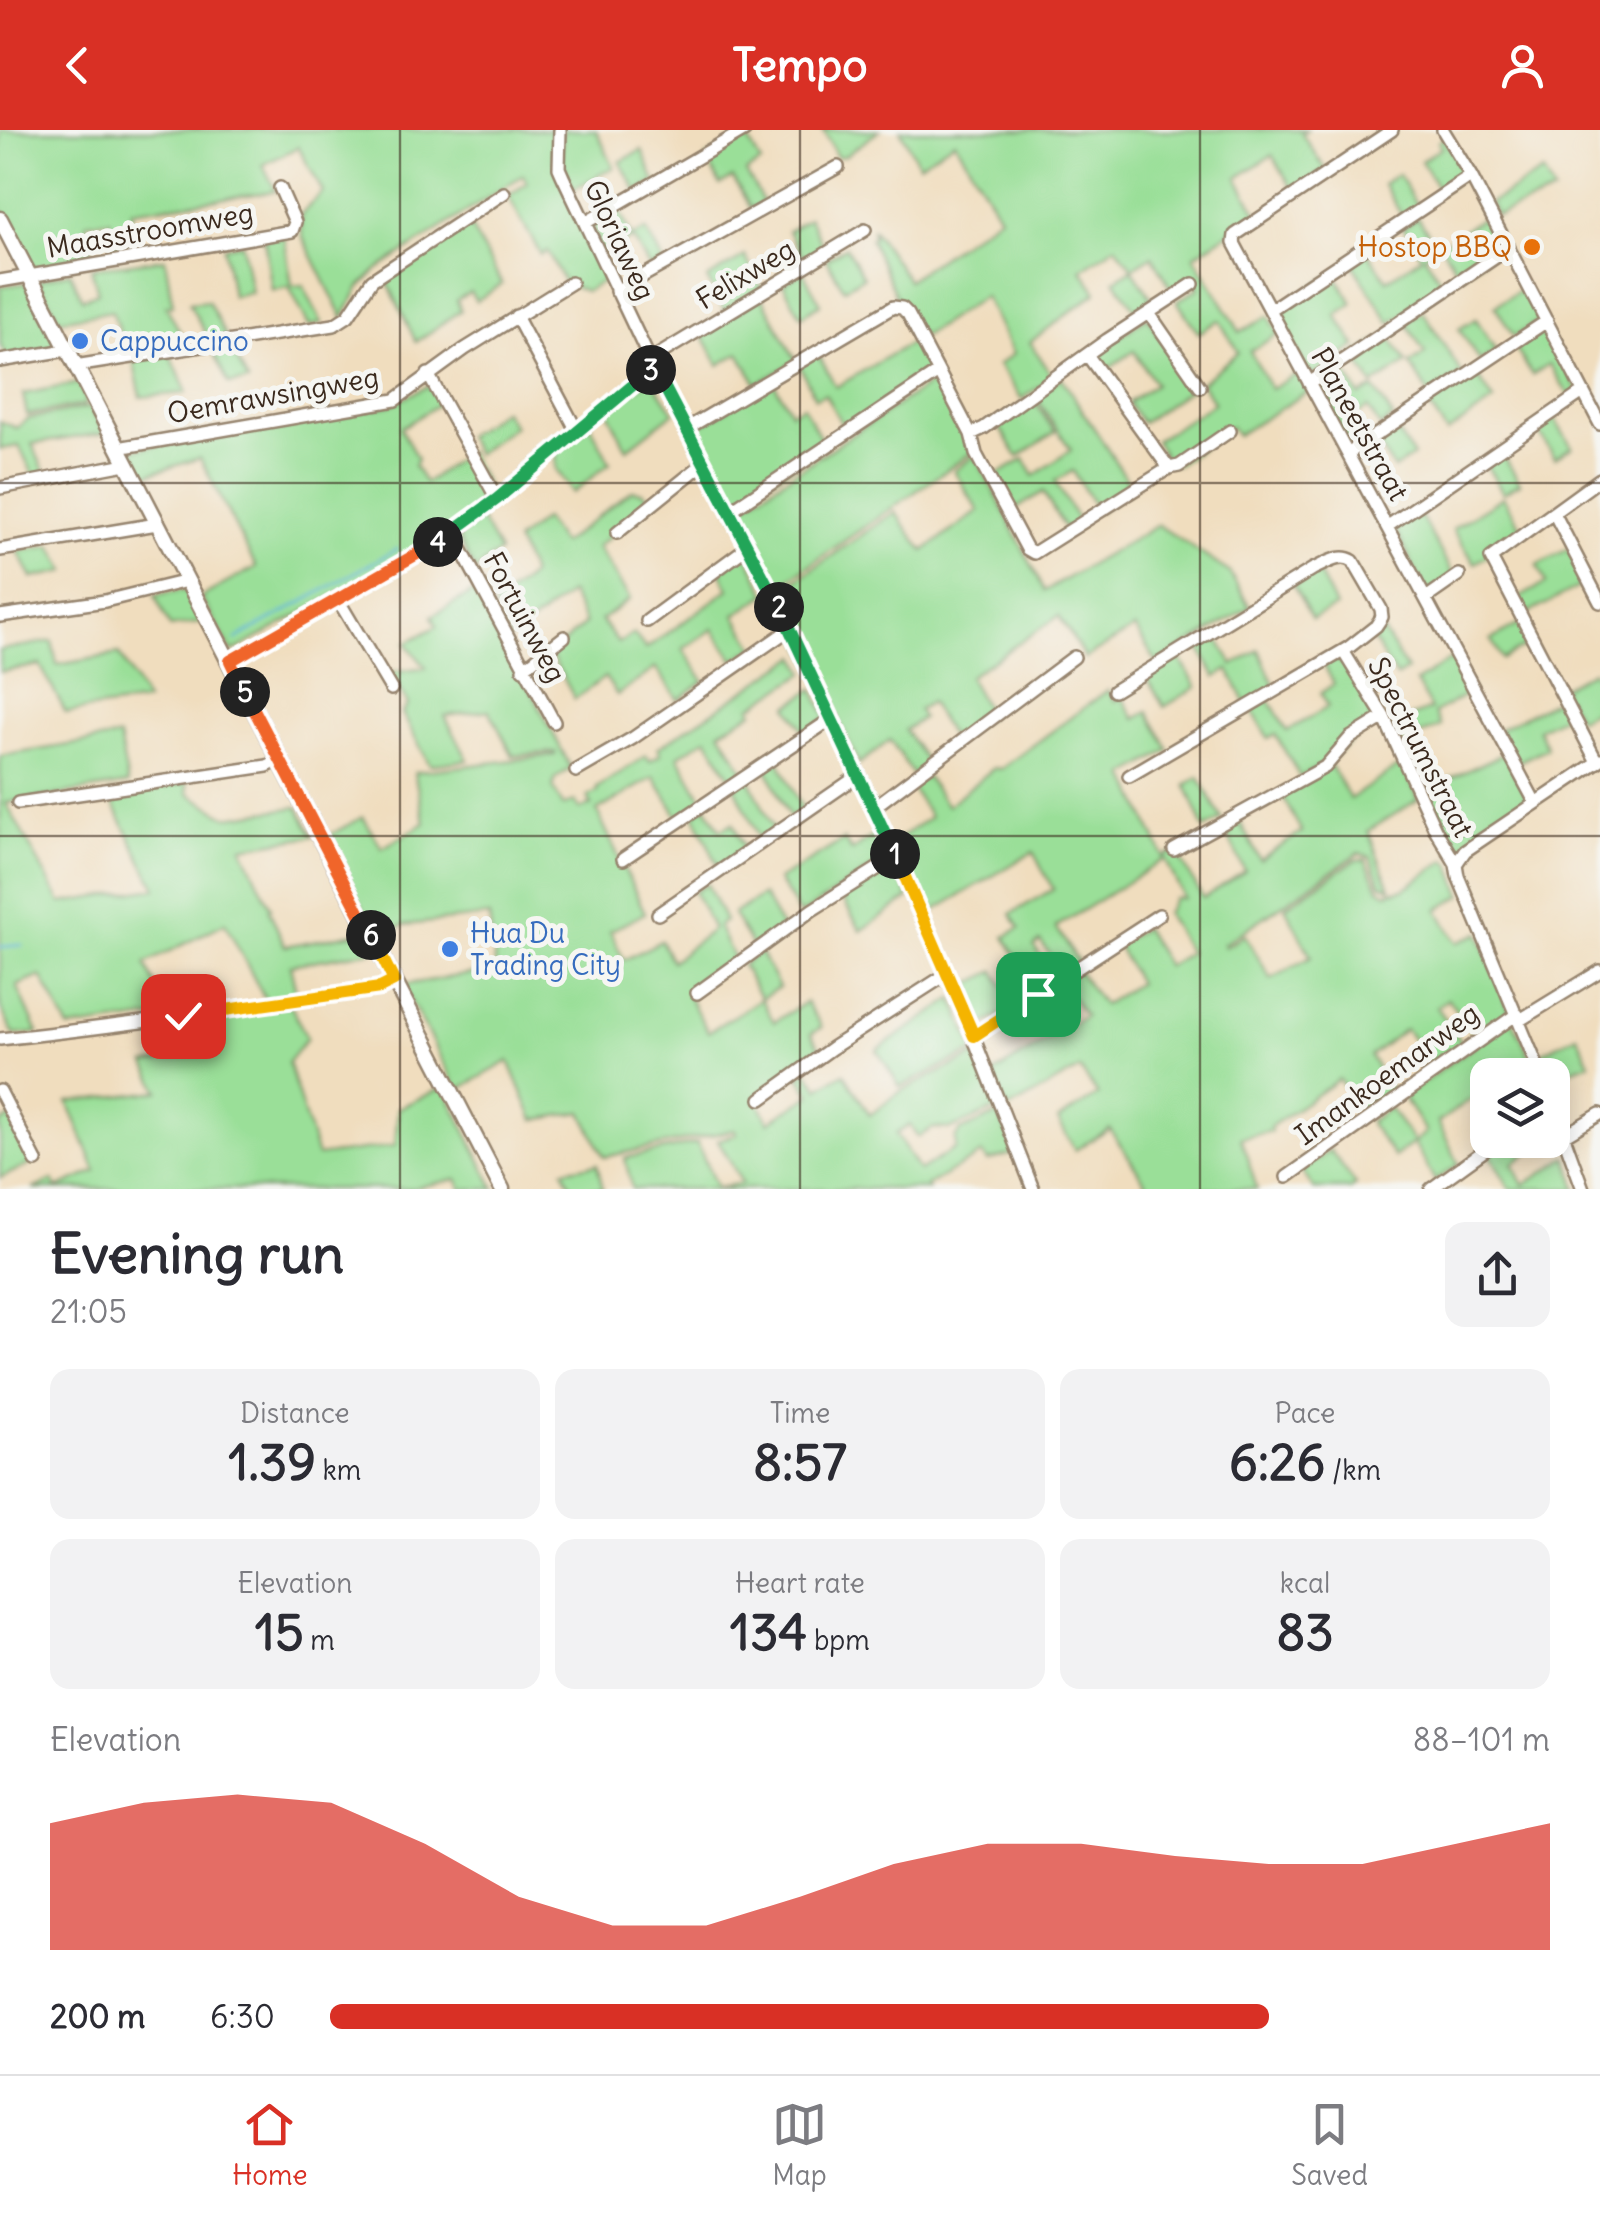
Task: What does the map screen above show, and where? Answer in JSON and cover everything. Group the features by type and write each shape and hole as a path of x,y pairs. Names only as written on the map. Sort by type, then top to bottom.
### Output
{"street":[{"name":"Gloriaweg","path":"560,130 559,168 652,364 748,546 860,775 974,1036 1032,1189"},
{"path":"585,223 745,130"},
{"name":"Planeetstraat","path":"1392,130 1235,235 1234,242 1536,802"},
{"path":"1444,130 1600,424"},
{"path":"616,291 838,166"},
{"path":"1270,310 1471,176"},
{"name":"Maasstroomweg","path":"30,276 292,231 296,225 280,188"},
{"path":"75,366 342,322 372,280 504,192"},
{"path":"0,219 502,1189"},
{"name":"Felixweg","path":"230,661 453,534 652,364 865,230"},
{"path":"1309,383 1509,248"},
{"path":"0,281 30,276"},
{"name":"Oemrawsingweg","path":"118,448 394,400 516,316 572,283"},
{"path":"970,434 1193,284"},
{"path":"686,429 893,306 908,314 970,434 976,454 1027,549 1034,553 1230,431"},
{"path":"1148,313 1200,387"},
{"path":"516,316 577,431"},
{"path":"1349,454 1546,320"},
{"path":"0,361 67,350"},
{"path":"1088,356 1169,468"},
{"path":"730,511 937,373"},
{"path":"428,374 497,499"},
{"path":"1388,526 1584,392"},
{"path":"616,533 704,463"},
{"path":"0,488 126,464"},
{"path":"1456,864 1465,852 1599,761 1491,558 1600,480"},
{"path":"1554,513 1600,602"},
{"path":"0,550 157,524"},
{"name":"Fortuinweg","path":"453,534 554,722"},
{"path":"648,620 748,546"},
{"path":"1114,692 1313,569 1346,557 1358,568 1382,617 1343,651 1129,776"},
{"path":"1426,598 1460,575"},
{"path":"0,616 105,600 188,581"},
{"path":"337,598 391,689"},
{"path":"576,772 633,738 790,629"},
{"path":"523,669 564,637"},
{"name":"Spectrumstraat","path":"1343,651 1384,717 1434,829 1456,864 1534,1058"},
{"path":"874,807 1074,657"},
{"path":"1174,850 1325,767 1350,738 1384,717"},
{"path":"623,859 833,718"},
{"path":"18,803 267,766 280,760"},
{"path":"658,914 860,775"},
{"path":"698,993 812,910 896,857"},
{"path":"974,1036 1159,915"},
{"name":"Imankoemarweg","path":"1287,1177 1518,1017 1600,971"},
{"path":"761,1099 947,974"},
{"path":"0,1039 284,1003 380,988 394,981"},
{"path":"0,1090 36,1161"},
{"path":"1570,1133 1600,1114"},
{"path":"1570,1151 1583,1189"},
{"path":"1432,1189 1474,1158"}],"green space":[{"path":"0,130 556,130 554,159 607,280 585,291 565,284 547,251 541,255 508,196 527,183 523,175 377,270 360,287 343,318 302,236 301,214 323,192 298,147 263,165 276,191 131,211 138,253 115,257 110,220 86,223 93,261 34,274 0,207"},
{"path":"563,130 596,130 614,167 572,190 561,156"},
{"path":"823,130 880,130 845,156 837,157"},
{"path":"900,130 1307,130 1302,134 1326,170 1294,191 1272,155 1237,178 1258,214 1194,256 1240,332 1269,316 1279,334 1250,351 1271,389 1299,373 1309,391 1237,435 1231,427 1179,464 1170,465 1155,441 1214,403 1201,383 1238,352 1219,320 1198,333 1177,301 1199,288 1194,280 1174,292 1152,256 1132,268 1116,246 1081,269 1097,292 1030,342 1053,377 1022,399 998,365 1013,354 984,296 922,337 900,305 870,239 872,228 908,280 1000,216 955,141 919,164"},
{"path":"746,135 761,163 746,172 763,202 751,209 733,178 720,185 706,157"},
{"path":"1444,138 1465,175 1440,192 1421,161 1441,148 1438,142"},
{"path":"642,150 655,182 637,192 620,162"},
{"path":"1543,172 1554,193 1496,216 1490,203"},
{"path":"1398,174 1418,207 1403,217 1383,184"},
{"path":"618,209 632,237 646,230 663,262 650,269 633,238 602,254 591,223"},
{"path":"1487,214 1503,245 1460,276 1441,245"},
{"path":"1418,217 1437,247 1424,255 1445,287 1390,323 1351,261 1367,251 1387,280 1421,257 1403,227"},
{"path":"809,218 825,251 806,262 788,231"},
{"path":"468,222 502,284 476,301 470,292 457,300 461,310 416,342 385,277"},
{"path":"284,236 292,286 303,285 322,323 309,326 289,287 272,290 264,238"},
{"path":"242,243 251,292 232,296 224,247"},
{"path":"846,247 863,277 844,289 826,259"},
{"path":"745,256 762,289 725,312 707,279"},
{"path":"165,259 173,305 166,306 186,343 128,354 112,311 59,320 38,280 70,272 82,299 98,292 91,268"},
{"path":"1132,269 1156,305 1140,316 1115,280"},
{"path":"803,272 821,304 801,316 783,284"},
{"path":"1334,273 1353,303 1336,315 1356,346 1309,375 1277,317 1278,309"},
{"path":"26,283 58,347 7,358 0,345 0,286"},
{"path":"1524,287 1540,320 1514,337 1495,306"},
{"path":"762,297 796,361 757,384 739,353 719,365 701,333"},
{"path":"208,301 227,338 209,340 189,303"},
{"path":"1423,311 1462,374 1429,395 1410,364 1425,353 1406,323"},
{"path":"1147,317 1194,386 1142,423 1128,403 1155,384 1134,351 1104,372 1092,356"},
{"path":"1476,319 1496,351 1480,361 1459,329"},
{"path":"1544,327 1577,389 1570,397 1549,364 1532,375 1514,346"},
{"path":"1388,334 1407,363 1373,385 1354,356"},
{"path":"917,339 929,367 927,375 846,432 825,394 815,398 799,364 818,354 836,387"},
{"path":"229,345 248,381 229,384 211,348"},
{"path":"170,354 187,393 141,397 133,360"},
{"path":"1341,365 1360,396 1374,388 1393,418 1380,427 1368,408 1355,416 1366,438 1350,446 1315,387 1318,380"},
{"path":"1475,372 1494,401 1447,433 1428,404"},
{"path":"1061,377 1133,489 1098,512 1073,471 1055,481 1079,523 1066,531 1043,492 1010,513 992,478 1024,459 1034,476 1071,450 1035,396"},
{"path":"651,378 674,412 627,449 607,410"},
{"path":"773,381 791,412 803,406 825,446 731,505 693,430"},
{"path":"934,381 947,397 974,451 775,589 736,514 739,509"},
{"path":"79,383 86,400 84,405 27,415 23,394"},
{"path":"428,386 440,403 401,428 417,459 414,466 425,483 468,452 491,495 455,529 232,652 201,597 256,567 200,458 139,477 130,450 390,405"},
{"path":"1032,398 1055,432 1018,457 996,422"},
{"path":"90,407 105,433 32,444 48,479 36,480 19,446 0,449 0,421 17,428 27,419"},
{"path":"503,410 514,426 476,454 466,436"},
{"path":"1553,417 1572,447 1555,458 1536,428"},
{"path":"590,424 610,463 573,493 556,469 556,452"},
{"path":"1394,427 1413,456 1394,469 1375,440"},
{"path":"1502,453 1520,483 1503,493 1485,463"},
{"path":"975,455 1045,591 1158,525 1229,572 1250,607 1157,663 1135,628 1085,658 1059,616 968,677 990,716 954,742 930,702 918,710 922,718 905,730 928,765 913,775 890,740 859,764 778,593 895,512 924,551 979,511 954,471"},
{"path":"632,490 653,500 597,547 630,599 601,620 618,643 634,634 646,649 729,589 720,571 745,551 767,594 735,615 755,647 734,660 713,629 683,649 704,681 678,700 656,668 617,695 605,677 575,699 550,654 585,624 570,593 511,638 494,605 532,575 516,541 544,519 562,544"},
{"path":"1503,497 1525,533 1475,563 1452,529"},
{"path":"1417,510 1455,577 1426,592 1395,529"},
{"path":"480,518 499,552 475,571 459,540 460,534"},
{"path":"52,546 66,571 32,578 18,551"},
{"path":"1568,549 1586,583 1525,615 1517,599 1546,583 1537,565"},
{"path":"1318,571 1336,607 1312,619 1293,585"},
{"path":"479,589 571,768 556,778 553,787 563,806 575,801 580,809 592,805 588,797 597,788 646,756 650,761 661,754 658,748 797,656 805,673 720,731 745,773 733,781 707,738 678,756 704,802 679,818 654,777 597,811 645,913 610,931 624,960 661,941 672,961 713,929 694,892 707,884 725,921 718,926 735,961 688,995 708,1032 761,999 774,1022 806,1002 822,1027 811,1034 823,1054 757,1100 769,1122 811,1095 799,1076 807,1071 819,1088 844,1073 870,1115 901,1091 976,1055 997,1109 951,1129 933,1128 918,1137 910,1125 896,1134 919,1171 956,1148 955,1138 960,1131 999,1114 1015,1153 988,1161 982,1154 927,1185 929,1189 632,1189 625,1158 697,1143 717,1188 742,1183 718,1140 736,1134 735,1130 604,1157 582,1112 534,1120 509,1061 458,1090 402,985 496,970 489,916 404,925 379,938 326,837 363,817 382,848 425,823 414,772 555,755 513,756 489,710 445,716 468,760 430,765 402,713 408,704 389,673 426,668 406,643 437,626 432,616"},
{"path":"182,590 204,622 170,627 155,595"},
{"path":"1521,623 1532,643 1502,659 1491,640"},
{"path":"1380,627 1407,670 1396,677 1369,634"},
{"path":"1216,635 1233,665 1259,650 1275,687 1246,704 1229,670 1216,677 1198,646"},
{"path":"52,641 57,665 119,654 146,701 66,713 40,665 0,672 0,650"},
{"path":"1179,657 1197,687 1164,707 1146,676"},
{"path":"1454,657 1472,691 1435,713 1441,726 1399,744 1390,725 1431,709 1416,682"},
{"path":"1337,659 1343,662 1378,716 1332,759 1300,777 1275,734 1268,738 1251,708 1268,698 1287,731 1328,707 1321,693 1334,684 1324,665"},
{"path":"1593,671 1600,684 1600,708 1578,719 1561,688"},
{"path":"813,689 827,717 805,733 788,706"},
{"path":"1108,690 1115,701 1122,697 1135,719 1148,712 1169,750 1126,775 1164,857 1176,851 1203,898 1245,871 1223,826 1238,819 1260,860 1302,832 1281,794 1331,766 1350,799 1402,764 1419,799 1368,831 1390,888 1381,884 1370,857 1359,853 1224,944 1225,947 1245,935 1271,979 1311,957 1285,907 1355,860 1365,859 1379,888 1386,893 1404,889 1446,860 1462,895 1438,910 1457,943 1479,933 1510,1012 1476,1038 1448,999 1437,1007 1465,1047 1434,1069 1405,1029 1370,1056 1395,1096 1366,1118 1339,1079 1270,1127 1271,1131 1241,1138 1257,1189 1150,1189 1110,1129 1075,1150 1058,1120 1098,1095 1080,1069 1007,1110 993,1074 1085,1016 1061,983 1078,971 1103,1005 1138,983 1117,945 1144,928 1167,966 1189,953 1166,914 1174,898 1184,898 1165,859 1056,927 1079,963 1064,973 1040,941 1034,946 1055,980 1037,992 1005,937 1020,928 1011,914 1053,889 1033,852 927,915 894,842 930,817 910,786 926,776 947,806 994,768 1001,769"},
{"path":"1560,698 1568,714 1538,729 1547,748 1516,763 1498,730"},
{"path":"119,737 128,784 6,803 61,903 156,888 108,794 187,782 188,793 227,817 298,807 313,836 242,847 285,946 362,932 372,951 290,965 297,996 266,1001 225,923 145,964 171,1015 69,1029 41,976 17,986 38,1033 14,1035 0,1007 0,756"},
{"path":"1505,753 1529,801 1452,854 1423,791"},
{"path":"778,759 803,810 790,818 766,767"},
{"path":"1199,777 1222,819 1204,829 1186,785"},
{"path":"749,778 774,830 760,840 735,787"},
{"path":"706,806 720,830 733,823 745,850 719,868 694,814"},
{"path":"880,831 889,857 800,915 778,880 844,840 852,851"},
{"path":"893,862 909,898 861,931 840,895"},
{"path":"763,895 782,928 753,948 733,914"},
{"path":"760,952 779,987 761,999 742,965"},
{"path":"995,971 1014,1006 976,1030 958,990"},
{"path":"953,999 975,1051 900,1087 877,1050"},
{"path":"290,1004 307,1038 288,1062 317,1156 395,1146 398,1108 444,1087 495,1189 462,1189 457,1179 409,1189 33,1189 53,1180 57,1188 96,1171 68,1102 159,1091 146,1064 199,1054 181,1021"},
{"path":"1512,1019 1531,1058 1470,1058 1470,1100 1438,1122 1459,1164 1435,1181 1414,1143 1394,1157 1369,1122 1389,1108 1414,1142 1426,1132 1403,1097"},
{"path":"1577,1035 1590,1063 1570,1070 1570,1058 1541,1058 1539,1054"},
{"path":"13,1117 35,1162 0,1178 0,1123"},
{"path":"1330,1150 1356,1185 1350,1189 1314,1189 1302,1171"},
{"path":"1492,1158 1521,1158 1513,1164 1524,1185 1567,1158 1577,1189 1510,1189"},
{"path":"597,1164 603,1189 573,1189 563,1170"}],"waterway":[{"path":"1593,395 1600,407"},
{"path":"235,640 397,549"},
{"path":"0,947 22,945"}],"place":[{"name":"Hostop BBQ","path":"1532,247"},
{"name":"Cappuccino","path":"80,341"},
{"name":"Hua Du Trading City","path":"450,949"}],"route":[{"path":"183,1016 380,988 394,981 230,661 453,534 654,367 833,718 974,1036 1038,994"}]}
